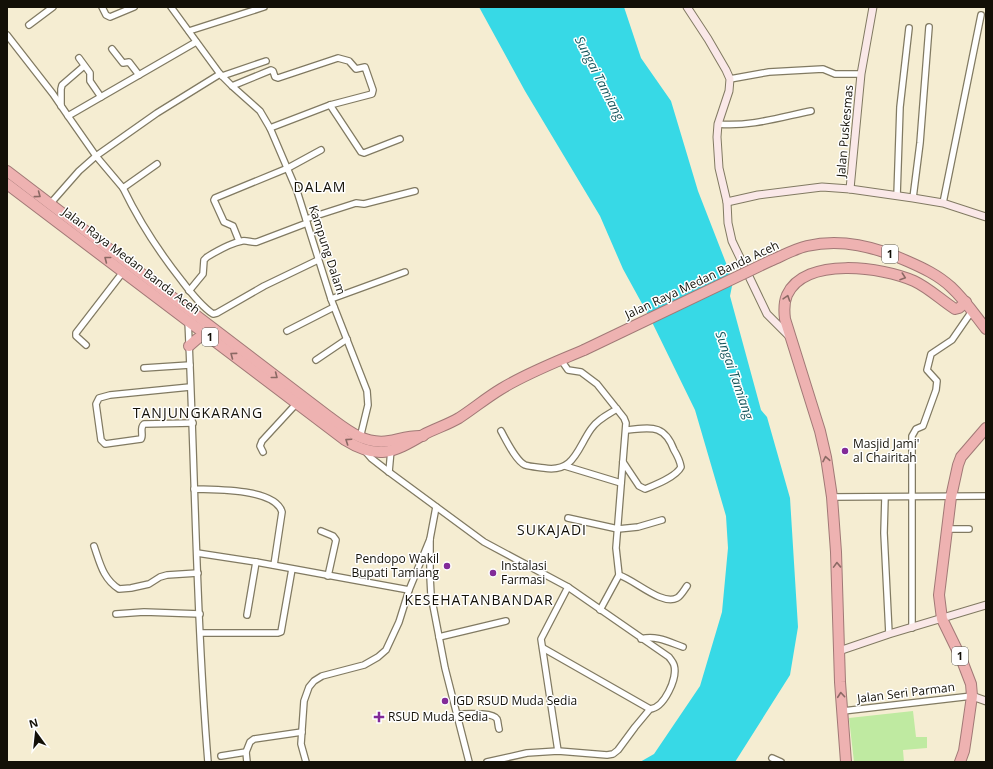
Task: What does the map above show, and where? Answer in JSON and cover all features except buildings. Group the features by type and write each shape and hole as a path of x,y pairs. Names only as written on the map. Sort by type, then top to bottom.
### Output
{"highway":[{"name":"Jalan Raya Medan Banda Aceh","path":"7,171 192,318 254,365 297,402 345,440 364,450 379,452 409,444 458,418 510,384 770,261 805,247 815,245 842,243 869,247 898,257 925,269 945,282 966,302 986,329"},
{"name":"Jalan Raya Medan Banda Aceh","path":"7,184 123,272 192,318 205,334 254,365 360,438 380,442 412,436 423,436"},
{"path":"846,762 832,497 820,431 789,336 785,319 784,308 786,296 798,281 806,275 815,272 846,268 885,272 914,281 927,288 955,308 959,308 966,302"},
{"path":"189,346 205,334"},
{"name":"1","path":"960,762 964,751 972,696 971,684 961,658 942,619 939,594 951,497 958,465 961,457 986,428"}],"street":[{"path":"29,25 53,7"},
{"path":"102,7 106,15 110,17 134,7"},
{"name":"Kampung Dalam","path":"171,7 221,75 260,111 270,128 288,168 307,221 331,299 368,397 368,405 360,438"},
{"path":"189,31 264,7"},
{"path":"687,7 708,39 730,79 729,91 718,124 717,149 719,168 727,202 729,228 735,250 767,314 789,336"},
{"name":"Jalan Puskesmas","path":"850,189 861,74 873,7"},
{"path":"943,203 981,15"},
{"path":"914,198 929,27"},
{"path":"897,196 900,107 909,28"},
{"path":"7,34 96,156 123,188 137,215 189,291 212,314 217,313 264,286 318,260"},
{"path":"68,116 196,42"},
{"path":"112,49 123,63 129,62 140,75"},
{"path":"79,58 90,74 91,81 101,97"},
{"path":"232,86 271,70 273,71 275,77 278,78 338,58 349,61 356,69 365,66 373,94 330,105 270,128"},
{"path":"50,204 79,172 96,156 157,113 221,75 266,61"},
{"path":"61,106 60,89 62,84 84,66"},
{"path":"730,79 769,72 823,69 835,74 861,74"},
{"path":"330,105 361,152 364,153 400,139"},
{"path":"718,124 734,125 756,123 811,111"},
{"path":"239,241 233,226 224,222 214,200 215,198 288,168 321,150"},
{"path":"123,188 157,164"},
{"path":"727,202 758,195 822,187 850,189 943,203 986,217"},
{"path":"189,291 203,274 205,257 239,241 247,240 254,243 356,203 364,204 415,191"},
{"path":"86,345 76,336 76,333 123,272"},
{"path":"331,299 405,272"},
{"path":"203,306 192,318 189,346 193,424 194,489 208,762"},
{"path":"287,331 294,326 334,307"},
{"path":"912,628 912,436 914,431 923,426 937,386 936,379 928,373 927,370 931,354 952,340 972,311"},
{"path":"316,360 347,339"},
{"path":"561,360 568,370 581,372 597,384 624,418 626,423 616,553 619,575 600,610"},
{"path":"144,368 190,365"},
{"path":"190,387 106,396 98,399 96,404 101,440 105,444 141,440 141,428 144,424 193,424"},
{"path":"263,452 260,446 262,441 297,402"},
{"path":"500,431 518,458 524,464 552,469 565,466 575,457 591,429 599,419 617,409"},
{"path":"623,462 639,486 645,489 678,472 681,467 672,443 665,433 650,428 626,430"},
{"path":"364,450 371,458 389,472 484,542 568,587 669,657 675,666 674,678 668,693 660,703 653,709 650,709 618,750 613,754 607,755 558,751 527,753 504,760 487,762"},
{"path":"389,472 390,450"},
{"path":"565,466 621,483"},
{"path":"194,489 246,492 261,496 279,505 282,512 282,518 274,565"},
{"path":"832,497 986,496"},
{"path":"885,497 884,533 889,634"},
{"path":"436,507 430,539 430,586 445,668 469,762"},
{"path":"568,518 618,529 638,527 662,520"},
{"path":"948,529 969,529"},
{"path":"321,531 333,536 336,540 328,576"},
{"path":"306,762 301,744 304,701 306,692 311,683 322,676 364,664 378,657 386,650 399,622 409,590 430,539"},
{"path":"94,546 105,576 119,589 148,584 164,575 198,573"},
{"path":"197,553 274,565 409,590"},
{"path":"248,615 256,562"},
{"path":"201,633 281,632 292,569"},
{"path":"619,575 629,578 665,600 673,600 679,597 687,586"},
{"path":"558,751 542,648 542,637 568,587"},
{"path":"839,651 889,634 986,605"},
{"path":"116,614 144,612 200,614"},
{"path":"439,637 506,621"},
{"path":"641,638 657,638 683,647"},
{"path":"542,648 650,709"},
{"path":"972,696 986,701"},
{"name":"Jalan Seri Parman","path":"843,711 972,696"},
{"path":"457,714 494,716 497,720 499,729"},
{"path":"247,762 246,752 250,742 254,739 302,732"},
{"path":"221,756 246,752"},
{"path":"772,758 781,762"}],"green space":[{"path":"913,711 916,737 927,737 927,748 903,750 904,762 854,762 849,718"}],"water":[{"name":"Sungai Tamiang","path":"479,7 624,7 641,58 671,101 698,191 733,281 730,296 761,410 767,417 790,498 798,627 790,675 735,762 640,762 654,754 700,686 722,612 728,548 726,516 695,410 651,320 623,269 600,216 525,91"}],"place":[{"name":"Masjid Jami' al Chairitah","path":"845,451"},
{"name":"Pendopo Wakil Bupati Tamiang","path":"447,566"},
{"name":"Instalasi Farmasi","path":"493,573"},
{"name":"IGD RSUD Muda Sedia","path":"445,701"},
{"name":"RSUD Muda Sedia","path":"379,717"}],"district":[{"name":"DALAM","path":"320,187"},
{"name":"TANJUNGKARANG","path":"198,413"},
{"name":"SUKAJADI","path":"552,530"},
{"name":"KESEHATANBANDAR","path":"479,600"}]}
